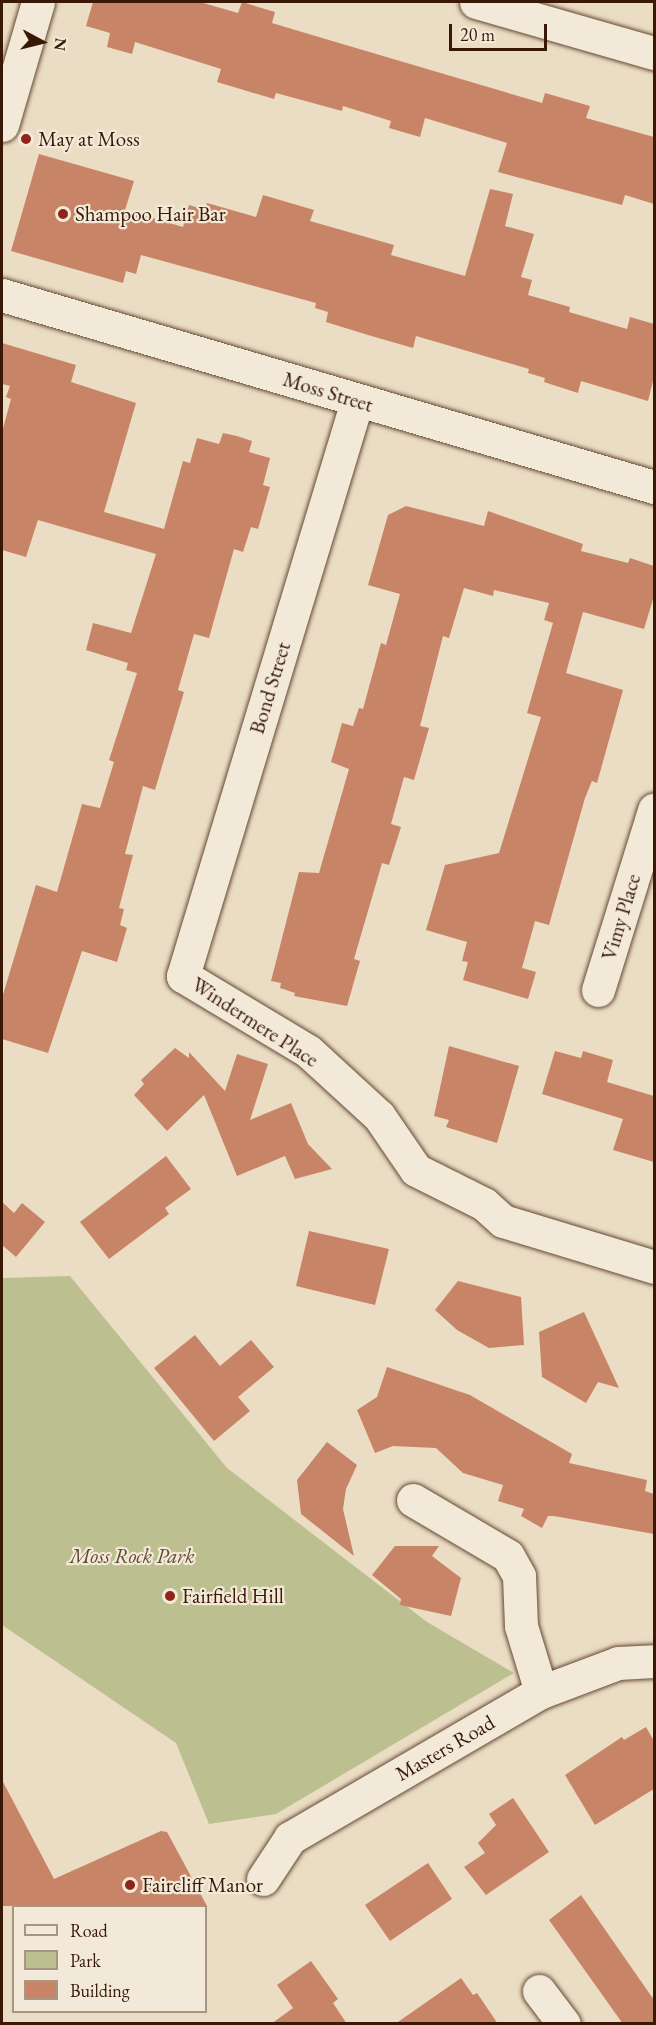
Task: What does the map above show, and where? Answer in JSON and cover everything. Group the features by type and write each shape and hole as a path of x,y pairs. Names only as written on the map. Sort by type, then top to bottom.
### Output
{"street":[{"path":"2,125 38,2"},
{"path":"476,2 568,14 654,53"},
{"name":"Moss Street","path":"2,295 654,487"},
{"name":"Bond Street","path":"183,976 357,401"},
{"name":"Vimy Place","path":"598,990 654,810"},
{"name":"Windermere Place","path":"183,976 308,1051 379,1116 416,1170 484,1204 503,1221 654,1268"},
{"path":"413,1500 508,1556 519,1576 521,1626 541,1692"},
{"name":"Masters Road","path":"263,1879 290,1839 541,1692 618,1663 654,1661"},
{"path":"539,1991 564,2024"}],"green space":[{"name":"Moss Rock Park","path":"70,1276 227,1468 427,1622 514,1673 276,1814 209,1824 176,1743 2,1625 2,1278"}],"building":[{"path":"93,2 200,2 238,13 242,2 275,12 272,23 312,35 542,103 545,93 590,106 586,118 654,137 654,204 625,195 622,205 498,172 507,143 425,118 420,137 389,128 391,121 343,106 342,111 276,93 274,99 217,82 221,69 135,42 132,54 107,47 110,33 86,26"},
{"path":"39,154 134,181 125,210 183,227 189,205 205,210 207,203 256,217 263,195 314,210 310,221 394,245 391,255 465,276 490,189 513,194 505,226 534,234 521,277 532,280 528,295 570,307 569,312 627,329 630,317 654,324 654,377 648,401 581,381 578,393 544,382 545,378 528,373 529,369 416,336 413,348 326,322 328,312 315,308 316,303 141,255 136,274 126,271 123,283 11,251"},
{"path":"2,343 76,365 71,382 136,403 104,512 164,529 183,461 190,463 197,438 219,444 223,433 237,436 252,441 249,452 270,458 263,485 270,487 258,529 251,527 243,552 234,549 209,638 194,634 178,690 184,692 155,790 143,786 125,854 133,855 119,908 124,909 120,925 127,928 117,962 82,951 48,1053 2,1039 2,998 36,885 57,892 82,804 100,808 114,762 109,760 137,673 126,670 128,663 86,650 93,623 131,633 156,554 38,520 26,557 2,550 2,432 11,399 6,397 10,386 2,384"},
{"path":"406,506 484,526 488,511 583,544 581,551 628,563 630,558 654,566 654,596 644,629 583,612 566,673 623,690 597,783 592,781 585,798 549,925 535,921 522,968 536,972 528,999 463,980 468,962 462,961 467,942 426,930 445,865 499,853 541,717 527,713 553,623 544,620 549,603 494,590 493,596 464,588 449,638 443,636 420,726 429,728 414,780 404,777 391,824 401,827 389,865 382,863 354,959 360,961 347,1006 294,996 295,993 280,988 281,983 271,981 299,872 319,873 349,769 331,762 342,723 353,726 359,708 363,709 381,643 386,645 400,594 368,585 388,515"},
{"path":"449,1046 519,1066 497,1143 446,1127 449,1120 434,1116"},
{"path":"175,1048 189,1058 189,1052 225,1091 237,1054 268,1064 250,1120 291,1103 308,1144 332,1169 295,1179 285,1156 237,1176 204,1095 167,1131 134,1095 144,1084 141,1080"},
{"path":"555,1051 581,1058 583,1051 613,1060 607,1082 654,1096 654,1162 613,1150 623,1119 542,1094"},
{"path":"166,1156 191,1189 165,1208 169,1214 109,1259 80,1222"},
{"path":"2,1202 14,1213 22,1203 45,1222 16,1257 2,1245"},
{"path":"309,1231 389,1249 375,1305 296,1286"},
{"path":"458,1281 521,1297 524,1345 489,1348 457,1330 435,1310"},
{"path":"584,1312 619,1388 598,1382 586,1403 542,1377 539,1332"},
{"path":"195,1335 220,1366 251,1340 274,1367 238,1397 250,1411 214,1441 154,1368"},
{"path":"387,1367 470,1395 572,1454 569,1463 647,1480 645,1491 654,1494 654,1534 554,1516 548,1516 542,1528 521,1516 524,1509 498,1501 503,1485 463,1473 436,1448 393,1446 375,1453 357,1410 377,1397"},
{"path":"327,1442 357,1465 346,1489 343,1509 354,1556 301,1514 297,1480"},
{"path":"395,1546 439,1546 432,1556 461,1578 451,1616 400,1605 401,1599 372,1575"},
{"path":"646,1727 654,1741 654,1789 595,1825 565,1775 622,1737 624,1740"},
{"name":"Faircliff Manor","path":"2,1780 54,1879 161,1831 167,1832 206,1905 12,1905 2,1906"},
{"path":"513,1798 549,1852 486,1895 464,1867 485,1853 478,1843 496,1825 489,1814"},
{"path":"428,1863 452,1899 390,1941 365,1905"},
{"path":"581,1895 654,2000 654,2024 623,2024 549,1920"},
{"path":"311,1961 338,1999 333,2003 347,2024 271,2024 293,2008 277,1985"},
{"path":"461,1978 473,1995 477,1993 498,2024 395,2024"}],"place":[{"name":"May at Moss","path":"26,139"},
{"name":"Shampoo Hair Bar","path":"63,214"},
{"name":"Fairfield Hill","path":"170,1596"},
{"name":"Faircliff Manor","path":"130,1885"}]}
